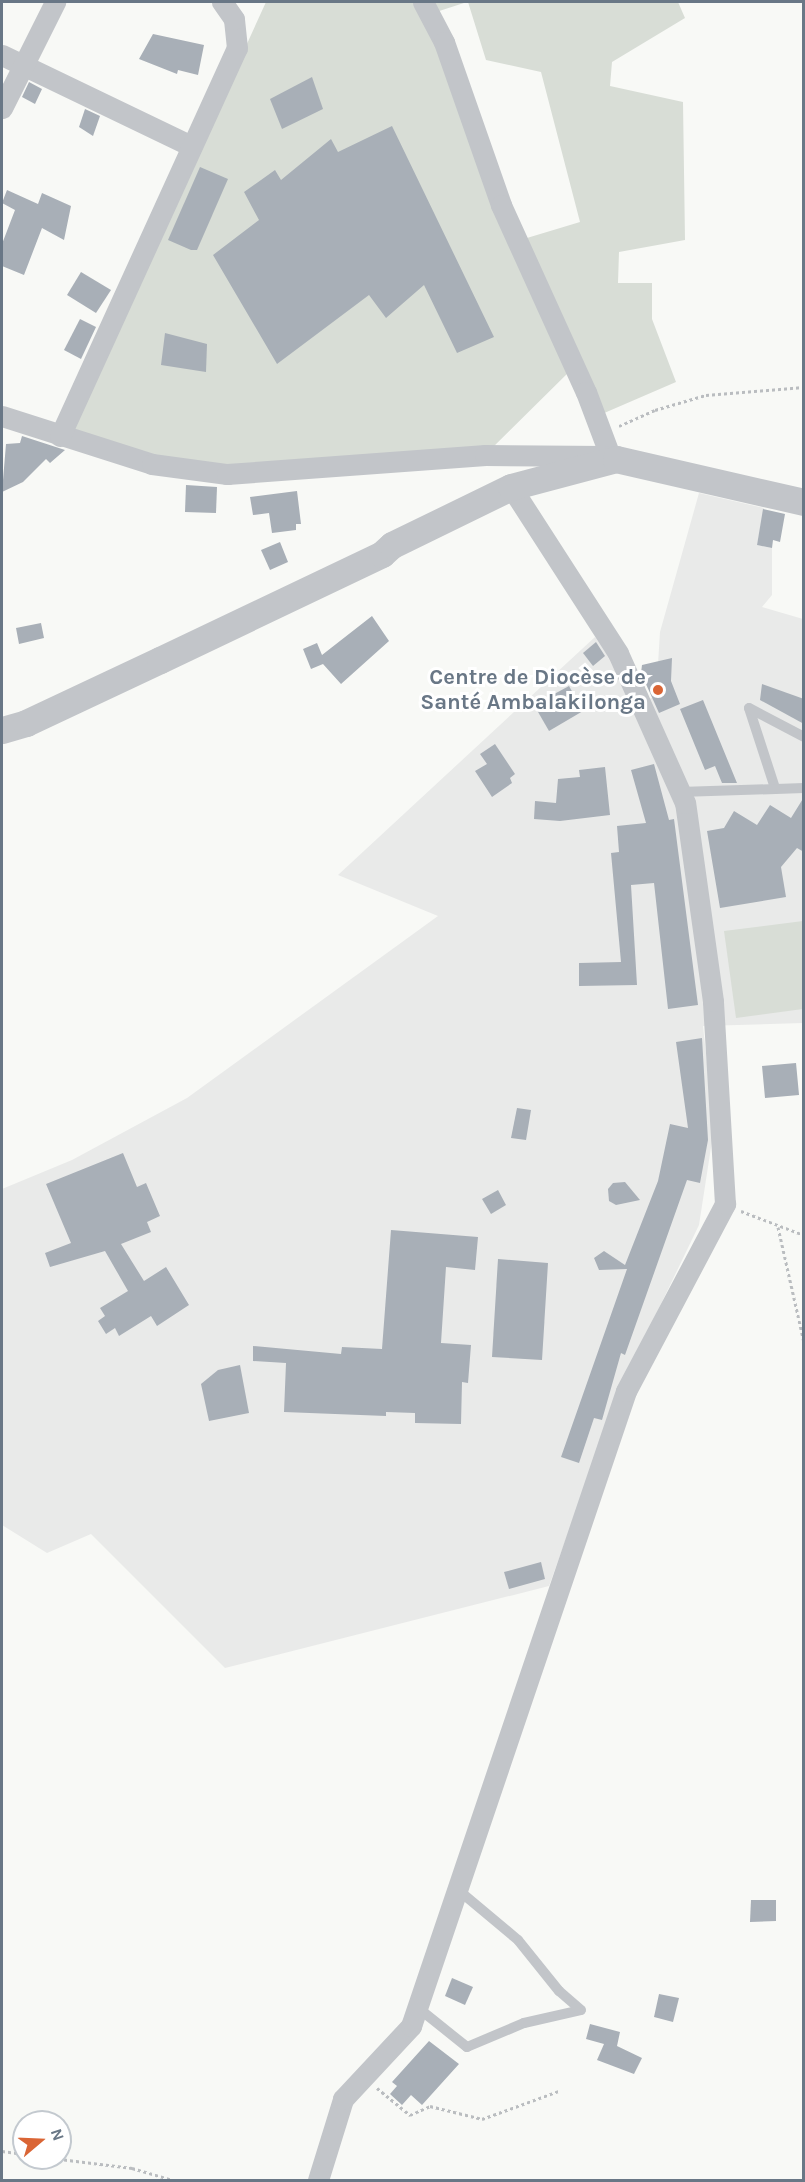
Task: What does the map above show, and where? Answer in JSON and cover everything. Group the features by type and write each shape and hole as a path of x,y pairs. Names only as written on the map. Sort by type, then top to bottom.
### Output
{"street":[{"path":"2,108 55,2"},
{"path":"60,436 237,48 234,19 222,2"},
{"path":"423,2 444,42 501,205 613,457"},
{"path":"2,56 191,146"},
{"path":"2,416 152,464 227,474 485,455 613,457 804,502"},
{"path":"2,730 26,723 160,660 382,554 392,545 511,487 613,457"},
{"path":"318,2181 343,2099 411,2026 626,1391 725,1204 713,1001 685,803 618,653 511,487"}],"lane":[{"path":"775,788 749,708 804,737"},
{"path":"680,792 804,788"},
{"path":"417,2007 467,2047 524,2023 581,2010 559,1991 518,1940 457,1889"}],"path":[{"path":"602,435 655,410 706,395 804,387"},
{"path":"725,1204 778,1227 804,1235"},
{"path":"778,1227 804,1342"},
{"path":"363,2077 410,2115 430,2106 482,2118 559,2091"},
{"path":"72,2160 132,2168 173,2181"}],"shaded area":[{"path":"266,2 467,2 430,14 517,241 580,222 541,72 486,60 468,2 678,2 685,18 612,62 610,86 683,102 685,240 619,252 618,283 652,283 652,319 676,382 595,417 574,367 485,455 227,474 67,439"},
{"path":"699,493 764,508 757,545 772,548 772,595 762,607 803,619 803,1023 703,1026 714,1128 699,1225 620,1389 549,1586 225,1668 91,1534 47,1553 2,1525 2,1189 72,1160 187,1098 438,916 338,875 595,637 616,666 633,706 656,696 660,632"},
{"path":"803,921 803,1009 736,1018 724,931"}],"building":[{"path":"153,34 204,45 198,75 178,70 177,74 139,59"},
{"path":"312,77 323,109 282,129 270,99"},
{"path":"29,82 42,89 35,104 22,97"},
{"path":"85,109 100,116 93,136 79,127"},
{"path":"392,126 494,337 457,353 424,285 386,318 369,295 277,364 213,255 259,220 244,192 275,170 281,180 331,139 338,152"},
{"path":"200,167 228,179 197,250 191,250 168,240"},
{"path":"7,190 38,204 42,193 71,206 64,240 42,228 24,275 2,266 2,244 15,210 2,203"},
{"path":"81,272 111,290 96,313 67,295"},
{"path":"80,319 96,327 81,359 64,350"},
{"path":"165,333 207,344 206,372 161,365"},
{"path":"22,436 65,450 50,463 46,459 23,482 2,492 6,444 20,443"},
{"path":"186,485 217,487 216,513 185,512"},
{"path":"297,491 301,524 296,524 296,530 272,533 269,513 253,515 250,497"},
{"path":"763,509 785,514 780,542 773,540 772,548 757,545"},
{"path":"280,542 288,562 270,570 261,550"},
{"path":"372,616 389,641 341,684 323,664 311,669 303,649 317,643 322,655"},
{"path":"41,623 44,638 19,644 16,628"},
{"path":"596,642 605,656 593,666 583,653"},
{"name":"Centre de Diocèse de Santé Ambalakilonga","path":"672,658 671,681 680,704 659,713 641,673 642,665"},
{"path":"762,684 804,699 804,724 760,700"},
{"path":"569,686 583,711 549,731 534,705"},
{"path":"703,700 737,783 722,783 715,766 705,770 680,709"},
{"path":"495,744 515,774 510,778 512,783 492,797 475,771 487,764 480,754"},
{"path":"654,764 669,820 674,819 698,1005 668,1009 654,883 631,885 637,985 579,986 579,963 621,962 611,853 619,852 617,826 646,823 631,770"},
{"path":"605,767 610,815 560,821 534,819 535,801 556,803 558,779 580,777 579,770"},
{"path":"804,797 804,852 797,848 781,867 786,897 720,908 707,831 724,828 734,811 757,825 770,805 791,818"},
{"path":"702,1038 708,1140 700,1183 687,1180 625,1355 621,1353 602,1420 594,1418 579,1463 561,1457 627,1269 599,1270 594,1258 604,1251 625,1265 658,1181 670,1124 688,1128 676,1042"},
{"path":"796,1063 799,1095 765,1098 762,1066"},
{"path":"517,1108 531,1110 526,1140 511,1138"},
{"path":"123,1153 137,1187 146,1183 160,1216 147,1222 151,1232 121,1244 144,1281 166,1267 189,1305 157,1326 151,1316 119,1336 115,1328 106,1334 98,1321 105,1316 100,1308 128,1291 105,1251 50,1267 45,1253 71,1243 46,1184"},
{"path":"625,1182 640,1200 616,1205 609,1201 608,1189 613,1183"},
{"path":"498,1190 506,1205 491,1214 482,1199"},
{"path":"391,1230 478,1237 475,1270 446,1267 441,1343 471,1345 468,1383 462,1382 461,1424 415,1423 415,1413 386,1412 386,1416 284,1412 286,1363 253,1361 253,1346 341,1354 342,1347 382,1349"},
{"path":"498,1259 548,1263 542,1360 492,1357"},
{"path":"240,1365 249,1413 209,1421 201,1384 218,1370"},
{"path":"541,1562 545,1579 509,1589 504,1572"},
{"path":"751,1900 776,1900 776,1921 750,1922"},
{"path":"452,1978 473,1987 465,2005 445,1996"},
{"path":"659,1994 679,1998 673,2022 654,2017"},
{"path":"590,2024 620,2032 617,2046 642,2058 634,2074 597,2060 604,2044 586,2039"},
{"path":"429,2041 459,2064 422,2105 411,2095 402,2105 390,2094 397,2086 392,2082"}],"place":[{"name":"Centre de Diocèse de Santé Ambalakilonga","path":"658,690"}]}
